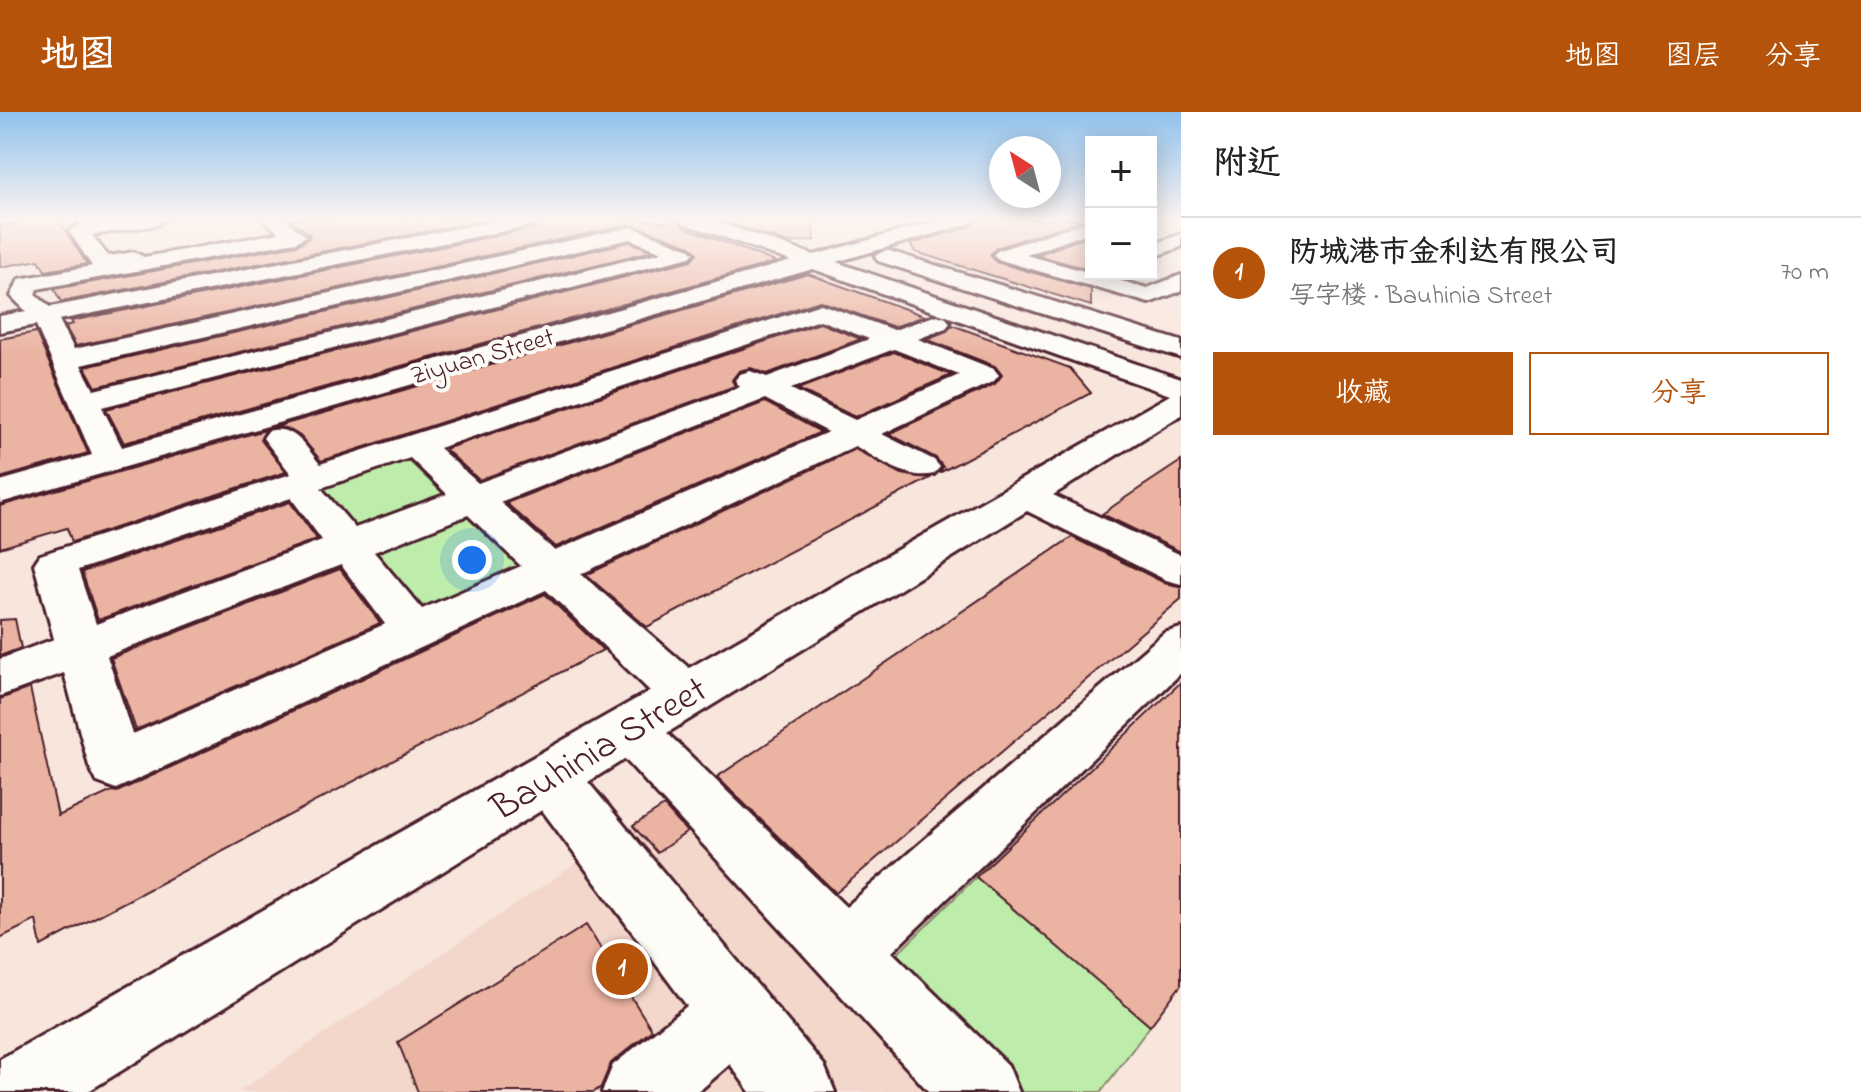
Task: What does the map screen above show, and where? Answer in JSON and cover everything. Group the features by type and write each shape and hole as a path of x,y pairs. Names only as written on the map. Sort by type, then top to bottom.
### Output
{"street":[{"path":"111,460 44,315 23,296 27,284 135,265"},
{"path":"0,324 300,265"},
{"path":"64,360 489,265"},
{"path":"84,402 636,265"},
{"name":"Ziyuan Street","path":"0,492 111,460 497,333 773,265"},
{"path":"870,265 1181,389"},
{"path":"876,265 1181,368"},
{"path":"884,265 1181,350"},
{"path":"1044,265 1085,275"},
{"path":"1102,280 1149,296 1181,282"},
{"path":"415,281 497,333"},
{"path":"821,311 984,375 116,766 55,564 693,353 821,311"},
{"path":"0,678 937,323"},
{"path":"645,330 922,467"},
{"name":"Bauhinia Street","path":"16,1092 1181,402"},
{"path":"280,438 348,547 415,631"},
{"path":"415,445 686,695"},
{"path":"1024,495 1181,571"},
{"path":"845,951 1181,645"},
{"path":"629,728 981,1092"},
{"path":"549,776 797,1092"},
{"path":"640,1092 735,1012"}],"shaded area":[{"path":"669,802 939,1092 238,1092 603,845"}],"green space":[{"path":"406,458 522,568 417,615 315,490"},
{"path":"976,877 1150,1026 1101,1092 1021,1092 890,961"}],"building":[{"path":"42,265 83,265 45,271"},
{"path":"188,265 254,265 61,302 54,289"},
{"path":"352,265 446,265 76,346 65,326 73,324 71,321"},
{"path":"531,265 596,265 96,387 85,367"},
{"path":"672,265 766,265 124,443 106,409"},
{"path":"957,265 1006,265 1091,289 1091,306"},
{"path":"808,274 925,316 894,327 820,301 321,461 300,436 286,428 275,427"},
{"path":"820,323 861,339 767,374 751,368 739,371 732,380 735,386 479,480 445,449"},
{"path":"952,325 1070,368 1091,393 939,473 943,467 936,458 889,434 995,384 1002,375 995,366 926,339 947,331"},
{"path":"36,332 88,453 0,478 0,339"},
{"path":"894,352 951,375 855,417 798,389"},
{"path":"765,402 821,432 556,547 506,503"},
{"path":"265,430 261,440 286,472 72,542 67,528 0,548 0,506"},
{"path":"855,449 902,474 930,478 647,627 586,575"},
{"path":"1181,461 1181,552 1102,514 1128,496"},
{"path":"290,502 317,539 98,620 82,572"},
{"path":"1072,537 1165,583 1181,587 1181,599 836,893 717,777"},
{"path":"340,569 380,623 136,730 111,658"},
{"path":"545,594 603,650 41,946 36,920 0,938 0,699 30,688 58,816 112,791 117,792"},
{"path":"15,619 21,648 0,656 0,620"},
{"path":"1181,682 1181,985 1150,1026 976,877"},
{"path":"664,806 687,832 657,853 633,826"},
{"path":"586,925 652,1030 611,1063 601,1087 594,1092 418,1092 398,1042"}],"place":[{"name":"防城港市金利达有限公司","path":"622,969"}]}
